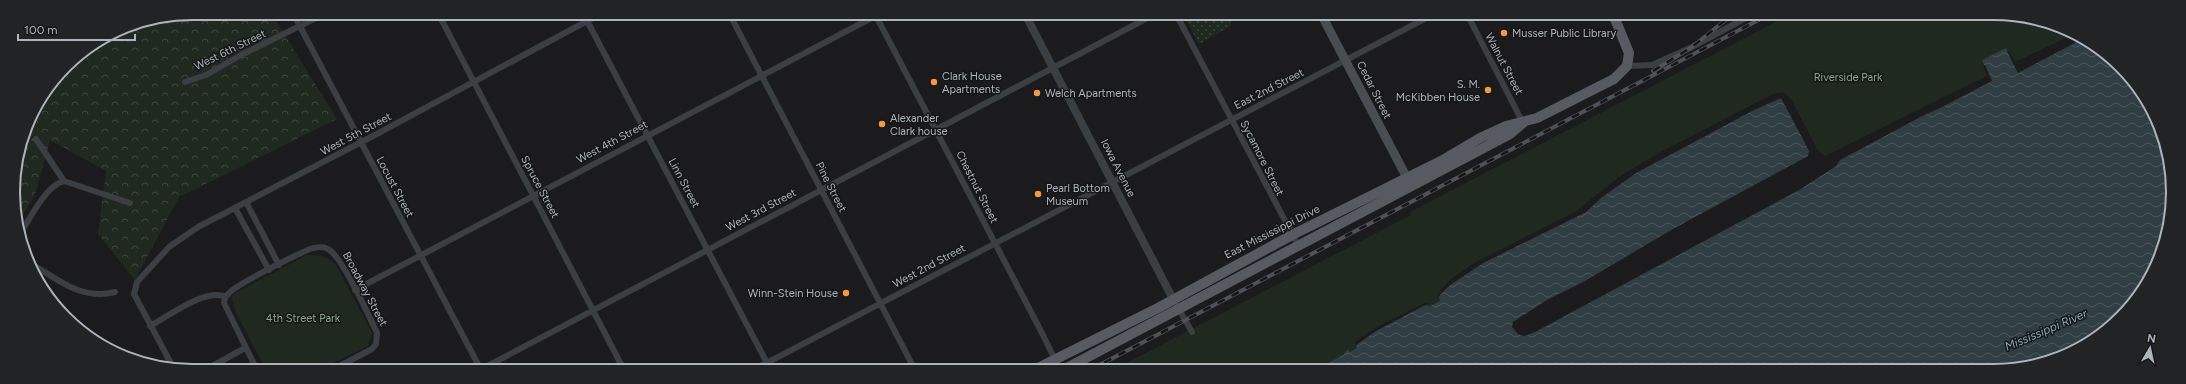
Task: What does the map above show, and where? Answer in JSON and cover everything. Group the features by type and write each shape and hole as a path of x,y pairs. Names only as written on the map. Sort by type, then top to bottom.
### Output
{"main road":[{"name":"Cedar Street","path":"1324,20 1407,178"},
{"path":"1615,20 1627,44 1629,53 1627,66"},
{"name":"East Mississippi Drive","path":"1046,364 1173,299 1292,235 1441,161 1480,138 1506,126 1523,122 1606,84 1621,74 1627,66"},
{"name":"East Mississippi Drive","path":"1075,364 1299,247 1510,134 1523,122"}],"street":[{"name":"Locust Street","path":"296,20 477,364"},
{"name":"West 6th Street","path":"185,82 206,75 241,55 313,20"},
{"name":"Spruce Street","path":"442,20 621,364"},
{"name":"Pine Street","path":"732,20 912,364"},
{"name":"West 4th Street","path":"355,290 866,20"},
{"name":"Chestnut Street","path":"880,20 1056,364"},
{"name":"Iowa Avenue","path":"1028,20 1173,299 1192,332"},
{"name":"West 3rd Street","path":"491,364 1144,20"},
{"name":"Sycamore Street","path":"1179,20 1299,247"},
{"name":"East 2nd Street","path":"1113,181 1423,20"},
{"name":"Walnut Street","path":"1470,20 1523,122"},
{"path":"1627,66 1652,65 1692,47 1742,20"},
{"name":"West 5th Street","path":"150,326 134,294 134,290 137,282 177,240 198,227 588,21"},
{"name":"Linn Street","path":"588,21 767,363"},
{"path":"36,139 64,181"},
{"path":"24,228 46,194 55,184 64,181 130,203"},
{"name":"West 2nd Street","path":"767,363 1113,181"},
{"path":"246,202 279,265 235,288 226,297 224,303 254,364"},
{"path":"235,208 269,270"},
{"name":"Broadway Street","path":"279,265 313,248 326,248 335,254 377,333 378,339 372,348 344,364"},
{"path":"38,267 83,293 101,294 115,292"},
{"path":"170,363 150,326 206,295 220,295 226,297"},
{"path":"216,364 245,348"}],"green space":[{"path":"181,20 275,20 337,119 179,197 135,280 98,234 106,171 50,140 34,198 21,216 20,181 23,158 33,126 49,96 70,70 96,49 126,33 158,23"},
{"path":"1186,20 1230,20 1231,26 1199,44"},
{"name":"Riverside Park","path":"1779,20 2005,20 2039,26 2070,38 2014,65 2006,48 1990,77 1825,158 1576,213 1440,301 1358,348 1350,352 1349,350 1326,364 1125,364 1411,215 1410,212"},
{"name":"4th Street Park","path":"307,255 323,257 336,265 372,333 368,346 331,364 263,364 235,311 232,298 235,293"}],"water":[{"name":"Mississippi River","path":"2070,38 2090,49 2116,70 2137,96 2153,126 2163,158 2165,170 2166,203 2163,226 2153,258 2143,278 2137,288 2116,314 2090,335 2060,351 2028,361 2005,364 1326,364 1343,355 1348,349 1350,352 1357,348 1356,344 1377,329 1425,305 1430,306 1440,301 1439,297 1441,292 1477,263 1576,213 1620,179 1783,94 1817,152 1825,158 1990,77 1982,60 2006,48 2014,65"}],"pier":[{"path":"2068,37 2077,42 2018,73 2007,51 2010,52 2015,62"},
{"path":"1985,65 1992,81 1840,160 1836,166 1799,190 1535,332 1524,336 1518,334 1512,327 1513,322 1547,300 1585,281 1673,229 1808,156 1809,151 1781,98 1754,110 1636,173 1601,198 1586,212 1483,263 1450,285 1437,298 1440,291 1451,279 1476,262 1575,212 1619,177 1657,154 1773,94 1783,92 1791,99 1818,151 1825,156 1987,76 1983,66"},
{"path":"1424,303 1429,303 1376,331 1356,345 1355,342 1375,328"}],"railway":[{"path":"1653,71 1692,47 1726,20"},
{"path":"1101,364 1759,20"}],"place":[{"name":"Musser Public Library","path":"1504,33"},
{"name":"Clark House Apartments","path":"934,82"},
{"name":"S. M. McKibben House","path":"1488,90"},
{"name":"Welch Apartments","path":"1037,93"},
{"name":"Alexander Clark house","path":"882,124"},
{"name":"Pearl Bottom Museum","path":"1038,194"},
{"name":"Winn-Stein House","path":"846,293"}]}
